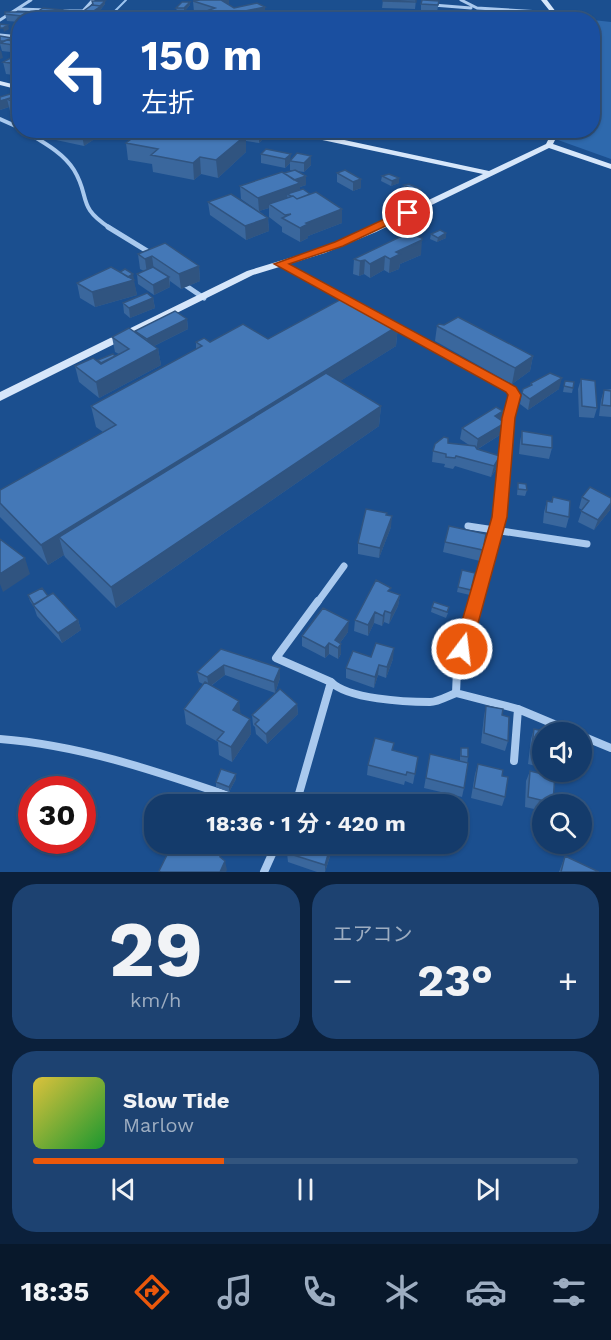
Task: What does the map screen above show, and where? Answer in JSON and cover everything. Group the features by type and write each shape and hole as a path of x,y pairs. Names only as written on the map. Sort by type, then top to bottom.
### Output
{"street":[{"path":"14,12 31,0"},
{"path":"61,10 82,11 93,0"},
{"path":"461,0 471,6 484,9"},
{"path":"544,0 555,12"},
{"path":"433,5 516,12"},
{"path":"18,9 50,10"},
{"path":"36,138 73,167 80,182 85,204 91,214 156,256"},
{"path":"326,138 489,173"},
{"path":"0,397 204,298 250,273 322,251 373,230 549,145 553,138"},
{"path":"549,145 611,167"},
{"path":"280,264 350,302"},
{"path":"180,278 184,286 204,298"},
{"path":"381,319 511,389 515,395 508,418 499,517 457,670 456,693"},
{"path":"468,526 587,544"},
{"path":"344,566 276,658 331,682 339,690 380,698 432,702 456,693 518,709 549,722"},
{"path":"299,794 331,682"},
{"path":"514,761 518,709"},
{"path":"0,739 27,740 78,748 222,794"},
{"path":"592,740 611,748"},
{"path":"264,872 272,854"}],"shaded area":[{"path":"600,21 611,22 611,159 558,140 559,138 600,138"}],"building":[{"path":"221,0 234,8 257,3 265,7 240,12 212,12 209,10 215,8 193,1"},
{"path":"416,0 416,2 383,1"},
{"path":"422,0 439,1 438,5 421,4"},
{"path":"92,1 105,1 100,6 92,5"},
{"path":"182,2 190,2 184,8 176,8"},
{"path":"92,5 101,6 92,12 82,12"},
{"path":"43,8 82,12 37,12"},
{"path":"0,36 12,38 0,41"},
{"path":"7,40 12,41 12,45 0,43"},
{"path":"12,57 12,63 3,62"},
{"path":"12,93 12,97 0,101 0,97"},
{"path":"133,138 242,138 216,160 200,157 193,163 151,155 158,149 126,143"},
{"path":"266,149 291,154 285,159 261,154"},
{"path":"297,153 311,156 304,163 290,161"},
{"path":"295,170 306,176 294,180 284,173"},
{"path":"345,170 361,179 353,182 337,173"},
{"path":"282,172 300,183 258,198 240,186"},
{"path":"389,174 399,178 392,181 382,176"},
{"path":"409,184 420,189 415,191 404,185"},
{"path":"303,189 310,194 297,199 287,194"},
{"path":"316,192 342,209 306,223 308,224 300,228 282,218 291,214 285,215 269,204 293,196 297,199"},
{"path":"231,194 268,218 245,226 208,202"},
{"path":"417,218 426,221 416,225 409,222"},
{"path":"440,230 446,233 438,238 431,234"},
{"path":"408,233 422,240 396,252 400,254 390,259 385,256 370,264 365,260 354,259"},
{"path":"165,243 199,266 179,274 152,256 145,259 138,254"},
{"path":"111,267 134,280 92,292 77,283"},
{"path":"153,267 169,277 153,285 137,274"},
{"path":"125,269 133,274 128,277 120,272"},
{"path":"147,293 153,298 129,308 123,303"},
{"path":"345,297 398,326 41,545 0,503 0,490 116,425 91,406 202,346 196,342 204,338 210,342 243,324 268,339"},
{"path":"175,311 187,319 147,339 135,331"},
{"path":"458,317 533,356 515,368 437,326 444,325"},
{"path":"129,328 158,349 96,382 75,366 93,358 101,364 129,349 112,337"},
{"path":"113,354 115,356 101,363 98,360"},
{"path":"326,373 381,406 111,587 59,537"},
{"path":"550,373 562,378 530,399 522,393 523,389 532,385 531,383"},
{"path":"581,379 595,381 597,408 582,406"},
{"path":"565,381 574,382 573,388 564,386"},
{"path":"604,390 611,391 611,406 602,405"},
{"path":"496,407 503,411 495,416 505,423 478,439 462,428"},
{"path":"522,431 552,436 552,448 522,444"},
{"path":"444,437 448,438 448,443 475,446 477,449 500,456 494,466 456,456 455,458 446,457 446,454 433,451 435,444"},
{"path":"518,483 526,484 527,490 518,489"},
{"path":"590,487 611,498 611,503 598,520 581,511 589,501 582,497"},
{"path":"553,497 570,501 569,517 546,512 547,501 552,502"},
{"path":"366,509 392,516 380,548 358,543"},
{"path":"449,526 486,534 483,550 445,542"},
{"path":"0,539 25,558 0,574"},
{"path":"462,570 475,573 471,590 458,587"},
{"path":"376,580 391,588 388,591 400,595 391,613 385,611 383,616 375,612 368,625 355,620"},
{"path":"42,588 48,596 34,605 28,595"},
{"path":"53,593 78,620 58,633 33,605"},
{"path":"434,602 449,607 447,612 432,607"},
{"path":"323,608 349,621 335,640 341,644 338,648 329,643 325,648 302,636"},
{"path":"376,643 394,648 387,667 379,665 375,677 346,668 353,651 371,657"},
{"path":"221,649 280,668 274,682 224,665 207,677 197,672"},
{"path":"205,682 239,701 233,710 250,719 231,747 217,740 224,732 184,709"},
{"path":"280,689 297,704 266,734 255,724 259,720 252,715"},
{"path":"486,706 503,709 502,715 509,717 508,741 484,733"},
{"path":"375,738 394,743 392,750 418,757 415,774 407,772 406,775 368,765"},
{"path":"461,748 468,748 468,757 461,756"},
{"path":"430,754 468,763 464,788 426,778"},
{"path":"478,764 503,770 502,776 508,777 505,797 474,788"},
{"path":"221,769 236,774 229,787 216,782"},
{"path":"530,771 532,771 532,782 554,782 554,794 532,794 532,798 528,797"},
{"path":"168,854 220,854 225,861 220,872 159,871"},
{"path":"290,854 328,854 325,865"},
{"path":"565,856 599,872 561,872"}],"waterway":[{"path":"114,12 126,0"}],"route":[{"path":"408,213 322,251 280,264 511,389 515,395 508,418 499,517 462,649"}]}
